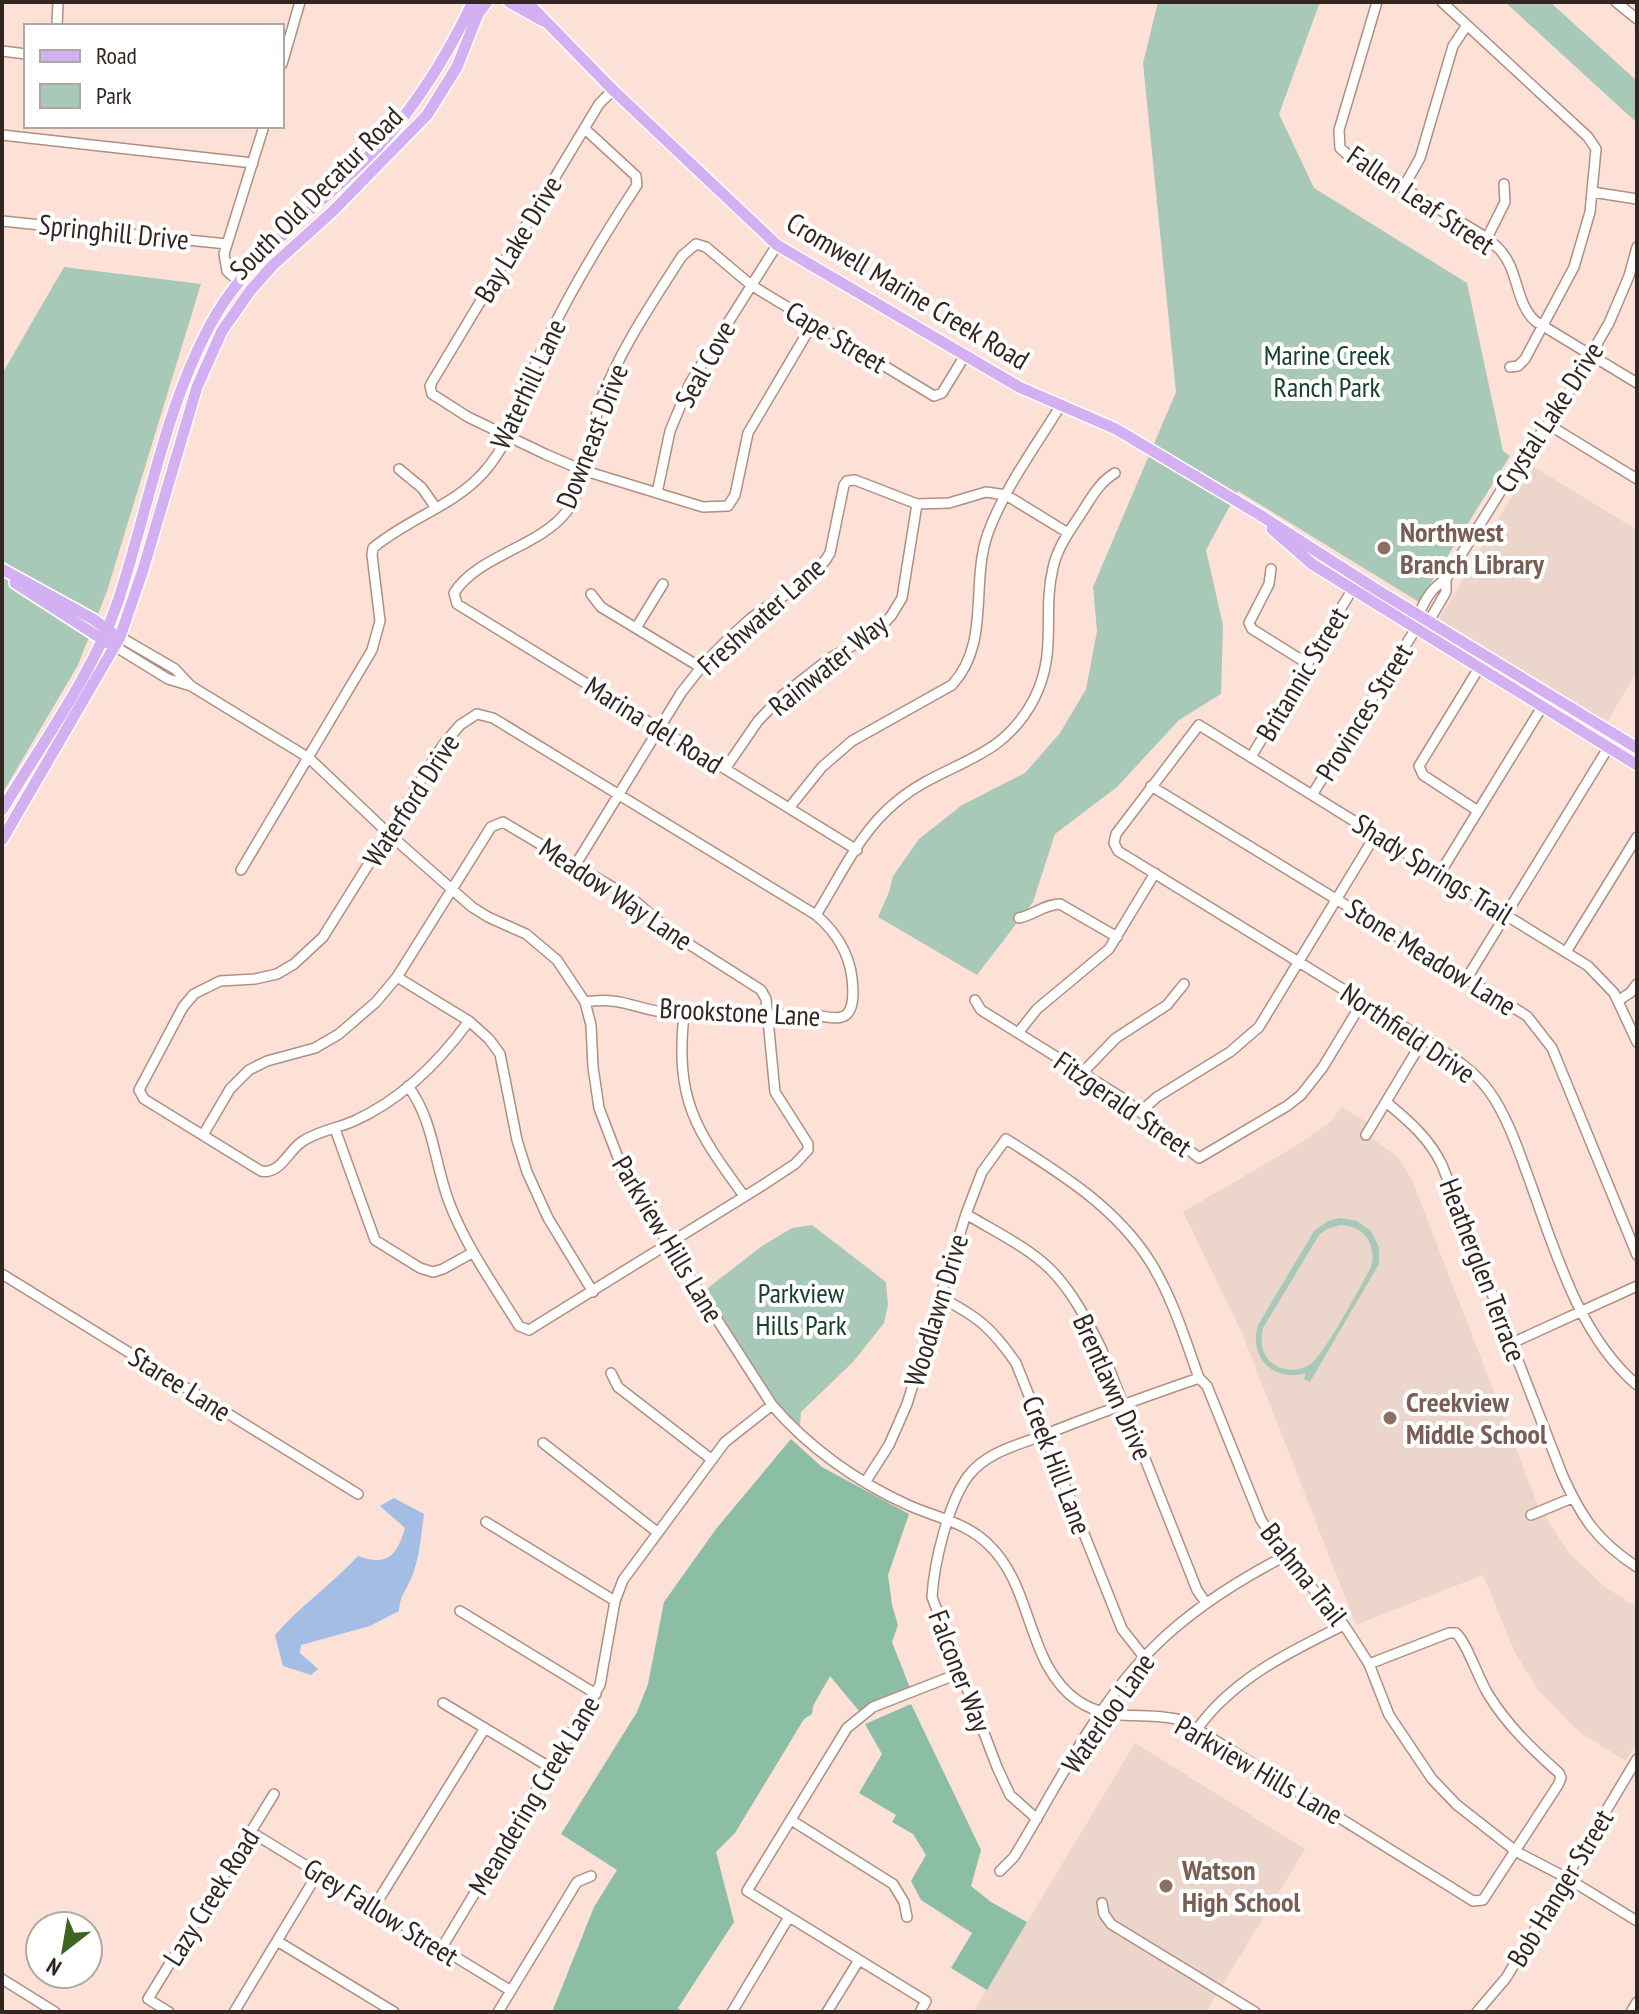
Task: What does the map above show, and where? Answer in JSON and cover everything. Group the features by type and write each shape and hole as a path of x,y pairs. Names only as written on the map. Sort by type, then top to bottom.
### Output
{"main road":[{"name":"Cromwell Marine Creek Road","path":"509,2 536,20 544,21"},
{"name":"Cromwell Marine Creek Road","path":"527,2 613,90 777,245 1019,387 1120,431 1637,748"},
{"name":"South Old Decatur Road","path":"2,810 105,635 193,356 220,309 240,283 299,221 391,134 481,3"},
{"name":"South Old Decatur Road","path":"2,840 118,642 190,407 222,331 272,266 427,115 447,85 481,3"},
{"path":"391,134 400,144"},
{"path":"155,474 170,479"},
{"name":"Cromwell Marine Creek Road","path":"1249,510 1312,564 1637,765"},
{"path":"2,569 81,612 105,635"},
{"path":"2,576 118,642"},
{"path":"81,612 103,612 119,598"},
{"path":"1542,707 1549,695"}],"street":[{"path":"57,24 58,2"},
{"path":"284,57 300,2"},
{"name":"Fallen Leaf Street","path":"1377,2 1339,130 1338,143 1348,155 1487,238 1508,261 1527,314 1636,380"},
{"path":"1442,2 1588,137 1596,149 1590,212 1574,267 1525,359 1518,366 1510,367"},
{"path":"1616,2 1637,19"},
{"path":"1403,188 1420,158 1453,46 1467,25"},
{"path":"2,51 24,54"},
{"name":"Bay Lake Drive","path":"508,438 468,417 431,392 432,382 599,104 613,90"},
{"name":"South Old Decatur Road","path":"240,283 225,267 224,254 263,128"},
{"name":"Waterhill Lane","path":"241,870 368,659 378,635 380,621 373,548 459,495 483,474 508,438 557,317 638,182 636,176 585,129"},
{"path":"2,135 253,163"},
{"path":"1487,238 1505,202 1504,184"},
{"path":"1592,192 1637,199"},
{"name":"Springhill Drive","path":"2,221 227,244"},
{"name":"Cape Street","path":"699,244 751,285 934,396 942,393 964,357"},
{"name":"Downeast Drive","path":"454,597 456,589 483,567 558,521 573,502 602,400 620,359 682,256 699,244"},
{"name":"Seal Cove","path":"657,493 670,431 690,383 777,245"},
{"name":"Crystal Lake Drive","path":"1415,630 1418,614 1435,586 1446,579 1520,460 1549,425 1591,355 1609,323 1629,276 1637,247"},
{"path":"240,283 250,291"},
{"path":"508,438 582,470 703,507 728,506 735,495 748,433 813,323"},
{"path":"789,808 822,767 852,741 952,685 963,673 974,645 981,556 1006,495 1061,405"},
{"path":"1549,425 1637,479"},
{"path":"399,469 422,488 436,508"},
{"path":"816,915 878,818 923,782 988,752 1023,718 1044,673 1050,632 1052,569 1060,545 1103,480 1115,473"},
{"name":"Freshwater Lane","path":"576,864 700,667 750,619 812,576 825,562 830,553 847,481 855,480 917,504"},
{"path":"917,504 949,503 986,492 1006,495 1068,533"},
{"name":"Rainwater Way","path":"725,769 758,721 783,695 830,658 874,634 891,616 902,598 917,504"},
{"path":"1271,569 1269,584 1249,623 1252,629 1308,664"},
{"name":"Crystal Lake Drive","path":"1429,621 1446,592 1446,579"},
{"path":"636,628 663,584"},
{"name":"Britannic Street","path":"1251,757 1352,590"},
{"path":"591,594 601,607 700,667"},
{"name":"Marina del Road","path":"454,597 457,604 857,850"},
{"path":"1415,630 1429,621"},
{"name":"Provinces Street","path":"1312,795 1415,630"},
{"name":"Parkview Hills Lane","path":"118,642 175,669 191,686 309,758 452,890 488,917 526,934 542,945 571,977 585,1002 591,1025 595,1087 605,1129 625,1176 772,1405 795,1431 826,1456 910,1506 949,1519 975,1532 992,1547 1009,1570 1047,1666 1063,1689 1087,1707 1101,1713 1125,1717 1169,1716 1198,1728 1473,1901 1480,1902 1486,1898 1517,1852 1561,1778 1559,1773 1515,1733 1502,1716 1475,1672 1462,1638 1456,1633 1369,1664"},
{"path":"1478,811 1423,775 1419,766 1479,668"},
{"path":"1440,873 1542,707"},
{"name":"Waterford Drive","path":"203,1135 139,1094 139,1087 183,1007 194,994 220,981 277,974 307,954 329,930 453,731 477,714 493,718 816,915 837,938 850,967 852,999 851,1008 846,1014"},
{"name":"Shady Springs Trail","path":"1151,786 1199,725 1505,913 1601,977 1619,1000 1637,1042"},
{"path":"1467,978 1608,748"},
{"name":"Northfield Drive","path":"1151,786 1116,834 1114,843 1118,851 1363,1001 1461,1063 1480,1080 1495,1100 1519,1151 1582,1313 1605,1351 1637,1385"},
{"name":"Stone Meadow Lane","path":"1151,786 1527,1016 1552,1048 1637,1255"},
{"name":"Meadow Way Lane","path":"203,1135 230,1089 243,1075 267,1061 315,1048 364,1015 397,977 491,827 499,822 508,822 639,903 673,934 761,990 766,999 775,1092 808,1144 808,1150 795,1164 744,1196"},
{"path":"1144,1113 1157,1097 1230,1052 1253,1033 1268,1014 1376,834"},
{"path":"1566,952 1637,837"},
{"path":"1018,1033 1037,1009 1109,949 1155,873"},
{"path":"1019,918 1049,905 1060,904 1117,937"},
{"path":"397,977 469,1021 500,1054 521,1156 548,1218 593,1292"},
{"path":"1083,1072 1116,1038 1167,1005 1184,984"},
{"path":"1619,1000 1637,984"},
{"name":"Brookstone Lane","path":"585,1002 617,1000 666,1013 723,1017 768,1014 839,1018 846,1014"},
{"name":"Fitzgerald Street","path":"975,1000 981,1010 1144,1113 1195,1158 1203,1158 1301,1095 1323,1067 1363,1001"},
{"path":"408,1086 429,1124 442,1181 472,1253 519,1326 532,1330 744,1196 701,1133 687,1101 680,1052 684,1014"},
{"path":"203,1135 261,1171 267,1173 277,1169 305,1139 356,1120 408,1086 439,1059 469,1021"},
{"path":"1366,1135 1423,1040"},
{"name":"Heatherglen Terrace","path":"1386,1102 1412,1123 1433,1146 1572,1498 1594,1533 1637,1567"},
{"path":"335,1129 375,1240 420,1268 433,1272 472,1253"},
{"name":"Woodlawn Drive","path":"866,1481 889,1445 907,1404 982,1172 1006,1139"},
{"name":"Brahma Trail","path":"1006,1139 1069,1178 1099,1203 1131,1236 1151,1263 1171,1300 1199,1378 1207,1386 1261,1520 1285,1556 1344,1625 1369,1664 1389,1715 1432,1779 1457,1805 1517,1852 1637,1921"},
{"name":"Brentlawn Drive","path":"966,1214 1029,1253 1049,1268 1068,1290 1101,1348 1197,1590 1206,1603"},
{"name":"Staree Lane","path":"2,1274 358,1494"},
{"path":"1512,1343 1637,1286"},
{"name":"Creek Hill Lane","path":"940,1297 975,1315 996,1334 1016,1363 1122,1629 1144,1657"},
{"path":"611,1373 618,1387 711,1459"},
{"name":"Falconer Way","path":"1037,1819 1010,1795 932,1597 935,1569 949,1519 963,1484 985,1460 1045,1434 1199,1378"},
{"name":"Meandering Creek Lane","path":"441,1949 596,1694 603,1678 615,1601 623,1580 711,1459 734,1433 772,1405"},
{"path":"543,1443 657,1532"},
{"path":"1531,1515 1572,1498"},
{"path":"486,1522 615,1601"},
{"name":"Waterloo Lane","path":"1000,1871 1014,1857 1101,1713 1144,1657 1206,1603 1285,1556"},
{"path":"460,1611 596,1694"},
{"path":"1198,1728 1219,1703 1265,1667 1344,1625"},
{"path":"920,2012 926,2001 747,1891 847,1728 873,1707 960,1673"},
{"path":"443,1703 551,1768"},
{"path":"374,1907 485,1728"},
{"name":"Bob Hanger Street","path":"1477,2012 1506,1978 1637,1759"},
{"name":"Lazy Creek Road","path":"169,2012 148,1999 274,1794"},
{"path":"791,1820 893,1884 904,1902 907,1917"},
{"name":"Grey Fallow Street","path":"251,1832 511,1991"},
{"path":"234,2012 318,1873"},
{"path":"498,2012 577,1882 591,1876"},
{"path":"1102,1903 1104,1914 1111,1924 1255,2012"},
{"path":"732,2012 789,1917"},
{"path":"277,1941 394,2012"},
{"path":"827,2012 859,1960"},
{"path":"2,1979 55,2012"},
{"path":"1631,2012 1637,2002"}],"shaded area":[{"path":"1531,465 1637,530 1637,672 1607,722 1439,619"},
{"name":"Creekview Middle School","path":"1342,1107 1368,1123 1363,1132 1399,1158 1412,1180 1537,1503 1568,1552 1605,1587 1637,1607 1637,1741 1626,1761 1579,1732 1539,1691 1514,1651 1483,1575 1356,1625 1242,1333 1183,1212 1299,1144 1330,1122"},
{"name":"Watson High School","path":"1135,1743 1305,1849 1206,2012 973,2012"}],"green space":[{"name":"Marine Creek Ranch Park","path":"1158,2 1320,2 1279,114 1314,188 1467,283 1503,451 1510,456 1419,602 1238,491 1206,550 1223,625 1221,694 1179,720 1117,787 1055,834 1033,902 977,975 878,917 893,876 919,839 962,805 1025,773 1060,733 1086,689 1097,631 1093,587 1176,392 1143,63"},
{"path":"1505,2 1550,2 1637,81 1637,123"},
{"path":"64,267 201,284 107,591 78,665 2,794 2,374"},
{"path":"1340,1218 1357,1221 1371,1231 1379,1247 1379,1264 1310,1382 1304,1379 1306,1373 1284,1374 1267,1365 1257,1348 1256,1337 1258,1325 1314,1231 1328,1221","holes":["1348,1226 1367,1238 1372,1251 1371,1267 1334,1332 1312,1363 1291,1370 1280,1368 1263,1350 1263,1328 1319,1235 1327,1229"]},
{"name":"Parkview Hills Park","path":"812,1225 886,1282 888,1305 884,1323 853,1362 801,1412 800,1426 772,1397 704,1291 762,1246 792,1228"},
{"path":"791,1439 822,1467 909,1514 888,1575 898,1625 892,1642 910,1688 859,1711 830,1676 813,1706 812,1714 804,1719 735,1833 716,1852 734,1922 678,2008 682,2012 552,2012 594,1907 617,1870 561,1834 637,1712 648,1684 664,1602 716,1529"},
{"path":"911,1704 981,1850 971,1886 991,1902 1027,1922 987,1990 951,1968 972,1933 921,1900 911,1881 926,1855 913,1834 892,1822 896,1815 859,1793 882,1754 865,1724"}],"water":[{"path":"394,1498 424,1514 417,1561 399,1611 370,1626 301,1645 300,1653 318,1669 311,1675 283,1666 275,1635 285,1624 358,1556 377,1560 395,1552 405,1528 380,1506"}],"place":[{"name":"Northwest Branch Library","path":"1384,548"},
{"name":"Creekview Middle School","path":"1390,1418"},
{"name":"Watson High School","path":"1166,1886"}]}
